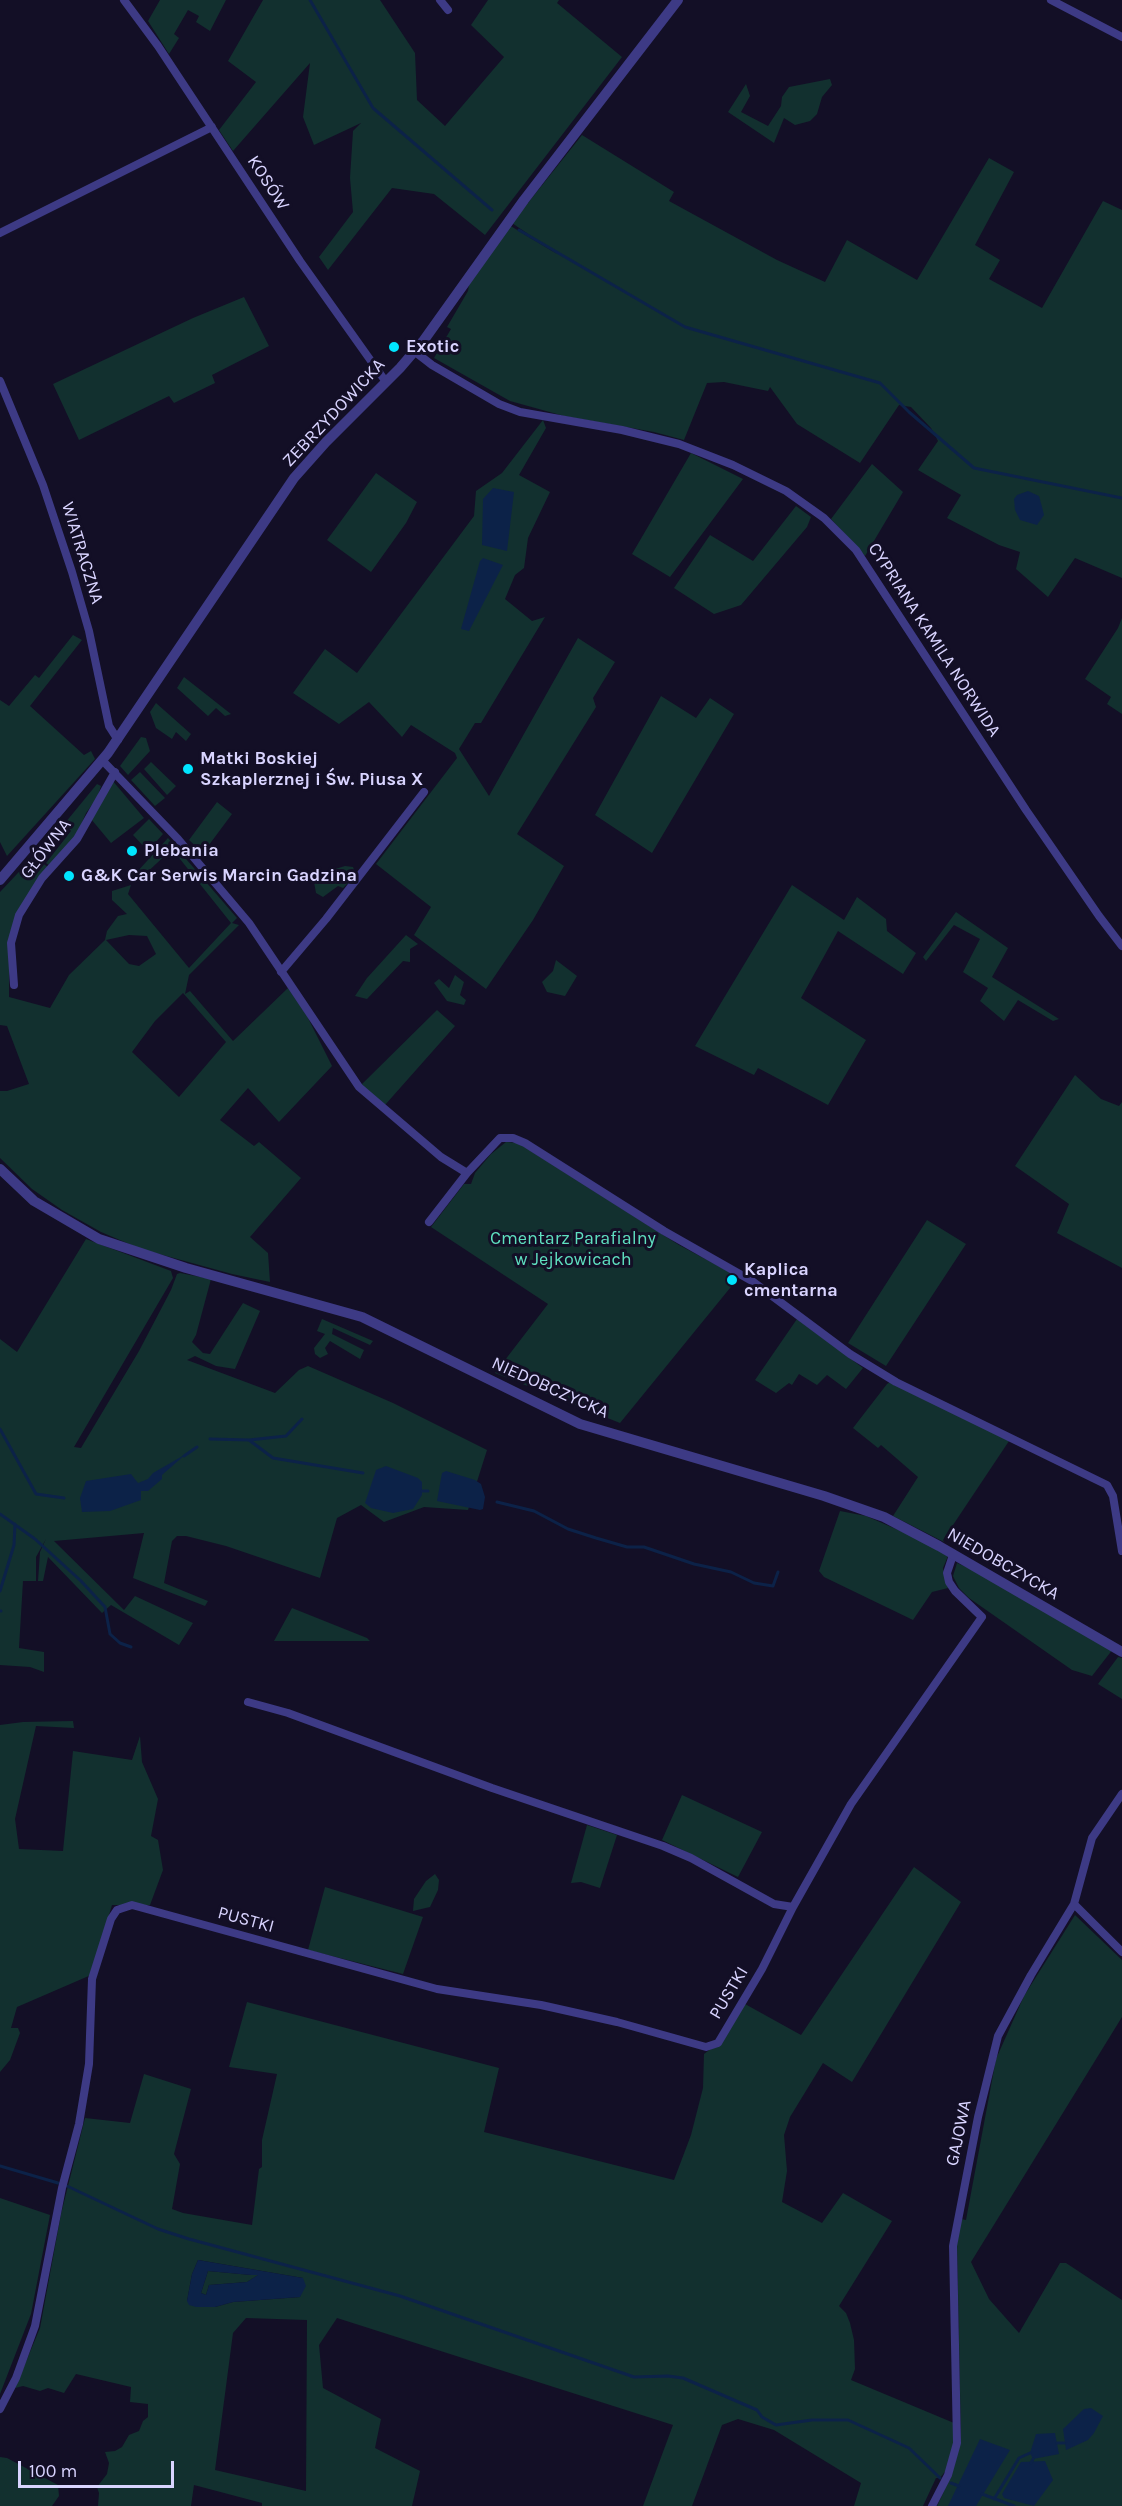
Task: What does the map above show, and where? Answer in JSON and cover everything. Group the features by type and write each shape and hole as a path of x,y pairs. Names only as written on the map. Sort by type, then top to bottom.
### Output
{"street":[{"name":"KOSÓW","path":"124,0 158,46 300,261 386,382"},
{"path":"440,0 448,10"},
{"name":"ZEBRZYDOWICKA","path":"22,854 103,761 294,478 414,351 444,313 524,200 678,0"},
{"path":"1051,0 1122,37"},
{"path":"0,233 212,127"},
{"name":"CYPRIANA KAMILA NORWIDA","path":"414,351 432,365 499,404 528,414 622,430 679,444 733,465 786,491 824,518 856,550 1026,810 1122,946"},
{"name":"WIATRACZNA","path":"0,381 43,484 89,631 109,726 118,740"},
{"path":"103,761 185,847 249,923 359,1087 441,1157 467,1173"},
{"name":"GŁÓWNA","path":"14,985 10,943 20,915 42,878 77,839 115,772"},
{"path":"281,972 326,919 424,792"},
{"name":"GŁÓWNA","path":"0,880 22,854"},
{"path":"429,1222 467,1173 500,1138 513,1138 525,1143 664,1231 752,1281 850,1354 896,1382 1107,1485 1113,1496 1122,1551"},
{"name":"NIEDOBCZYCKA","path":"0,1169 34,1201 99,1239 186,1268 362,1317 580,1424 824,1496 884,1517 1122,1652"},
{"name":"PUSTKI","path":"0,2409 16,2378 35,2326 62,2188 79,2124 88,2064 92,1979 111,1919 124,1906 132,1905 437,1989 541,2005 596,2017 706,2048 718,2043 762,1969 793,1907 851,1804 982,1617 955,1591 949,1582 947,1573 953,1555"},
{"path":"248,1702 288,1713 492,1788 663,1846 691,1858 774,1904 793,1907"},
{"name":"GAJOWA","path":"932,2506 948,2475 957,2443 953,2246 978,2116 999,2036 1031,1975 1074,1905 1092,1838 1122,1794"},
{"path":"1074,1905 1122,1952"}],"green space":[{"path":"160,0 226,0 210,31 196,22 199,16 188,10 174,34 179,38 169,54 148,21"},
{"path":"263,0 380,0 415,53 417,100 445,126 504,57 471,25 488,0 559,0 557,3 622,57 485,235 434,194 392,188 328,270 319,257 353,212 350,178 353,131 361,123 314,145 303,117 310,63 233,151 219,130 256,82 228,61"},
{"path":"830,79 832,85 822,97 817,114 810,121 795,125 784,118 774,143 728,112 746,84 750,96 741,112 768,126 781,106 782,97 789,87"},
{"path":"582,135 674,192 669,201 777,260 825,282 847,240 917,280 989,158 1014,172 975,245 1000,260 989,279 1042,308 1103,201 1122,210 1122,578 1075,558 1048,597 1016,569 1020,552 999,545 947,518 961,495 918,470 938,441 931,428 911,407 899,405 860,463 797,424 770,387 768,391 724,382 707,383 684,440 654,432 564,416 510,401 434,358 451,329 447,327 468,291 469,285 509,225 557,254 512,223"},
{"path":"244,297 269,346 212,375 215,383 174,403 169,396 79,440 53,384 193,318"},
{"path":"543,420 546,428 519,475 550,492 528,538 524,568 515,575 505,599 532,621 545,617 481,723 475,723 459,749 489,796 578,638 615,662 593,698 596,707 517,834 564,866 533,920 486,989 414,935 431,907 376,864 457,758 455,753 411,725 402,737 369,702 339,724 293,693 325,649 357,673 474,516 476,491 502,473"},
{"path":"691,453 743,479 670,577 632,554"},
{"path":"872,464 903,492 865,556 831,519"},
{"path":"376,473 417,502 406,523 371,572 327,540"},
{"path":"796,506 811,517 807,527 741,605 714,614 674,588 710,535 753,561"},
{"path":"1122,618 1122,714 1107,704 1111,697 1085,679"},
{"path":"73,635 82,640 30,706 84,755 91,751 95,759 7,856 0,842 0,700 9,706 35,675 39,678"},
{"path":"184,677 231,714 225,716 216,708 208,716 177,688"},
{"path":"661,696 696,718 710,698 734,714 652,853 595,815"},
{"path":"156,703 191,734 186,741 176,732 172,739 156,728 150,712"},
{"path":"141,737 146,738 150,751 128,775 120,766"},
{"path":"151,762 176,786 167,795 144,769"},
{"path":"140,772 165,798 155,806 131,780"},
{"path":"112,780 144,818 111,843 91,819"},
{"path":"97,784 101,786 97,798 86,813 75,839 50,866 46,863 71,831 65,823"},
{"path":"217,802 232,814 203,853 189,840"},
{"path":"149,819 163,834 148,851 133,835"},
{"path":"168,838 237,918 232,923 239,925 189,975 185,994 190,991 233,1041 288,988 307,1016 332,1066 279,1122 248,1088 220,1120 254,1146 259,1142 301,1178 250,1237 268,1253 270,1282 141,1249 101,1232 62,1210 32,1189 0,1158 0,1091 29,1084 7,1026 0,1025 0,892 33,857 48,867 36,884 9,948 9,997 50,1008 69,975 105,940 107,931 118,916 127,914 112,900 112,891 131,885 128,894 189,968 231,923 172,849 141,878 136,873","holes":["129,935 147,936 156,954 139,966 129,964 106,940","183,993 226,1042 179,1097 132,1052 155,1021"]},
{"path":"345,866 353,867 356,875 343,888 338,886 323,897 316,893 314,882 319,874"},
{"path":"792,885 844,920 857,897 886,919 887,931 916,953 903,974 838,931 801,998 866,1040 828,1105 758,1068 754,1075 695,1046"},
{"path":"956,912 1008,948 992,977 1059,1019 1053,1021 1018,1000 1004,1021 980,1001 988,988 963,972 980,939 954,925 926,961 923,957"},
{"path":"406,935 418,944 410,949 410,962 403,961 367,999 355,996 367,978"},
{"path":"556,960 577,976 565,996 547,992 542,982 553,971"},
{"path":"455,975 464,982 460,995 466,1000 464,1005 447,1001 434,983 439,979 449,988"},
{"path":"437,1010 455,1026 385,1105 361,1085"},
{"path":"1075,1075 1101,1099 1119,1106 1122,1102 1122,1268 1057,1233 1069,1204 1015,1166"},
{"name":"Cmentarz Parafialny w Jejkowicach","path":"506,1142 518,1143 679,1245 739,1277 620,1423 495,1373 548,1304 431,1227 464,1184 471,1184 475,1173 491,1154"},
{"path":"927,1220 966,1244 886,1366 848,1343"},
{"path":"86,1239 171,1271 173,1278 74,1447 81,1448 139,1351 177,1274 180,1273 211,1279 196,1335 192,1342 203,1353 210,1354 243,1303 260,1311 235,1369 216,1366 195,1356 187,1360 275,1393 299,1370 308,1366 393,1403 487,1450 468,1510 424,1507 384,1522 361,1505 337,1518 320,1578 226,1546 177,1536 172,1541 164,1583 208,1601 205,1606 133,1578 144,1533 54,1541 124,1610 135,1596 193,1623 179,1645 111,1605 102,1613 48,1557 43,1581 38,1581 40,1552 46,1539 36,1557 36,1581 23,1581 19,1648 44,1652 44,1672 30,1667 0,1665 0,1339 17,1352"},
{"path":"322,1319 373,1341 370,1345 333,1328 332,1334 364,1350 360,1359 330,1341 325,1348 328,1354 320,1358 315,1354 314,1348 325,1334 317,1331"},
{"path":"797,1319 863,1368 846,1389 827,1375 817,1385 799,1374 792,1385 789,1383 776,1393 755,1380"},
{"path":"890,1382 1011,1438 943,1540 944,1542 893,1516 918,1477 881,1445 878,1448 853,1428"},
{"path":"840,1511 866,1516 919,1539 948,1556 943,1568 948,1588 932,1592 913,1620 824,1577 819,1571"},
{"path":"957,1563 980,1573 1113,1649 1092,1676 1072,1670 969,1598 959,1588 953,1576"},
{"path":"292,1608 367,1638 370,1641 274,1641"},
{"path":"1118,1657 1122,1658 1122,1699 1098,1684"},
{"path":"73,1721 74,1728 36,1726 15,1819 19,1849 63,1851 73,1751 132,1760 140,1736 142,1762 158,1799 151,1836 158,1840 163,1870 150,1905 112,1905 91,1975 17,2007 11,2028 18,2028 20,2033 10,2060 0,2072 0,1725"},
{"path":"682,1795 762,1832 738,1877 662,1840"},
{"path":"587,1825 617,1835 600,1888 581,1882 571,1883"},
{"path":"914,1867 961,1902 852,2082 823,2063 790,2117 784,2135 787,2171 782,2202 822,2223 843,2193 892,2221 839,2306 846,2313 854,2340 855,2369 851,2380 954,2423 954,2447 947,2469 940,2478 936,2478 923,2506 854,2506 861,2483 774,2430 738,2419 722,2425 692,2506 643,2506 673,2425 337,2318 319,2345 323,2388 381,2419 375,2448 420,2471 412,2506 262,2506 262,2503 194,2485 191,2506 98,2506 97,2487 107,2474 109,2463 105,2452 115,2451 122,2447 129,2435 139,2431 143,2421 148,2417 148,2404 130,2402 131,2387 76,2374 64,2393 48,2388 40,2391 23,2386 15,2388 40,2328 61,2214 85,2118 130,2123 144,2074 191,2089 174,2154 180,2164 172,2209 252,2225 259,2169 262,2167 262,2140 277,2074 229,2067 247,2002 499,2068 484,2132 674,2180 691,2135 703,2088 704,2054 724,2039 745,2004 801,2035","holes":["198,2260 303,2278 300,2297 233,2302 215,2307 187,2301 192,2274","246,2318 307,2320 306,2491 215,2470 233,2333"]},
{"path":"435,1874 439,1880 438,1890 430,1907 413,1911 414,1899 426,1881"},
{"path":"325,1887 423,1917 403,1974 308,1950"},
{"path":"1075,1915 1122,1960 1122,2017 971,2262 989,2299 1019,2333 1060,2263 1066,2263 1122,2300 1122,2506 937,2506 951,2476 961,2441 957,2244 961,2219 966,2220 996,2059 1024,1996"},
{"path":"0,2198 50,2215 31,2314 0,2394"},
{"path":"208,2271 260,2274 247,2282 209,2285 206,2295 201,2293"},
{"path":"0,2457 7,2458 58,2485 59,2496 52,2506 0,2506"}],"water":[{"path":"493,488 514,492 507,551 482,545 483,499"},
{"path":"1028,491 1039,496 1042,507 1044,515 1037,525 1020,520 1015,510 1014,499 1017,495"},
{"path":"483,558 503,565 469,631 461,629 480,561"},
{"path":"186,1454 148,1491 141,1491 141,1500 110,1511 82,1512 80,1498 86,1481 131,1474 138,1483"},
{"path":"386,1466 418,1478 422,1482 422,1495 413,1509 393,1513 371,1508 365,1503 376,1470"},
{"path":"446,1471 481,1484 485,1497 483,1509 437,1501 442,1473"},
{"path":"198,2260 303,2278 306,2286 300,2297 233,2302 215,2307 196,2307 189,2305 187,2301 192,2274","holes":["208,2271 258,2275 247,2282 209,2285 206,2295 201,2293"]},
{"path":"1091,2408 1103,2416 1094,2433 1088,2440 1066,2450 1063,2429 1084,2409"},
{"path":"1055,2433 1059,2454 1033,2459 1030,2453 1036,2434"},
{"path":"980,2439 1010,2450 976,2506 948,2506"},
{"path":"1045,2461 1053,2480 1034,2506 1004,2498 1002,2494 1021,2462"}],"waterway":[{"path":"310,0 373,108 492,210"},
{"path":"519,230 685,327 880,383 909,412 974,468 1122,498"},
{"path":"249,1440 286,1436 302,1419"},
{"path":"0,1429 36,1494 64,1498"},
{"path":"210,1439 249,1440 273,1458 363,1473"},
{"path":"184,1456 197,1447"},
{"path":"422,1491 428,1491"},
{"path":"497,1502 534,1511 568,1529 596,1538 627,1547 644,1547 694,1564 731,1572 754,1583 773,1586 778,1572"},
{"path":"0,1514 35,1539 81,1581 105,1607 110,1634 120,1643 131,1647"},
{"path":"0,1591 14,1545 15,1524"},
{"path":"0,2166 58,2183"},
{"path":"67,2186 158,2229 189,2239 400,2296 634,2377 683,2378 757,2410 762,2417 776,2425 812,2420 848,2420 909,2448 940,2478"},
{"path":"1057,2443 1064,2443"},
{"path":"994,2499 1019,2458 1030,2453"},
{"path":"1031,2463 1033,2459"},
{"path":"951,2483 959,2486"},
{"path":"982,2494 1014,2506"}],"place":[{"name":"Exotic","path":"394,347"},
{"name":"Matki Boskiej Szkaplerznej i Św. Piusa X","path":"188,769"},
{"name":"Plebania","path":"132,851"},
{"name":"G&K Car Serwis Marcin Gadzina","path":"69,876"},
{"name":"Kaplica cmentarna","path":"732,1280"}]}
